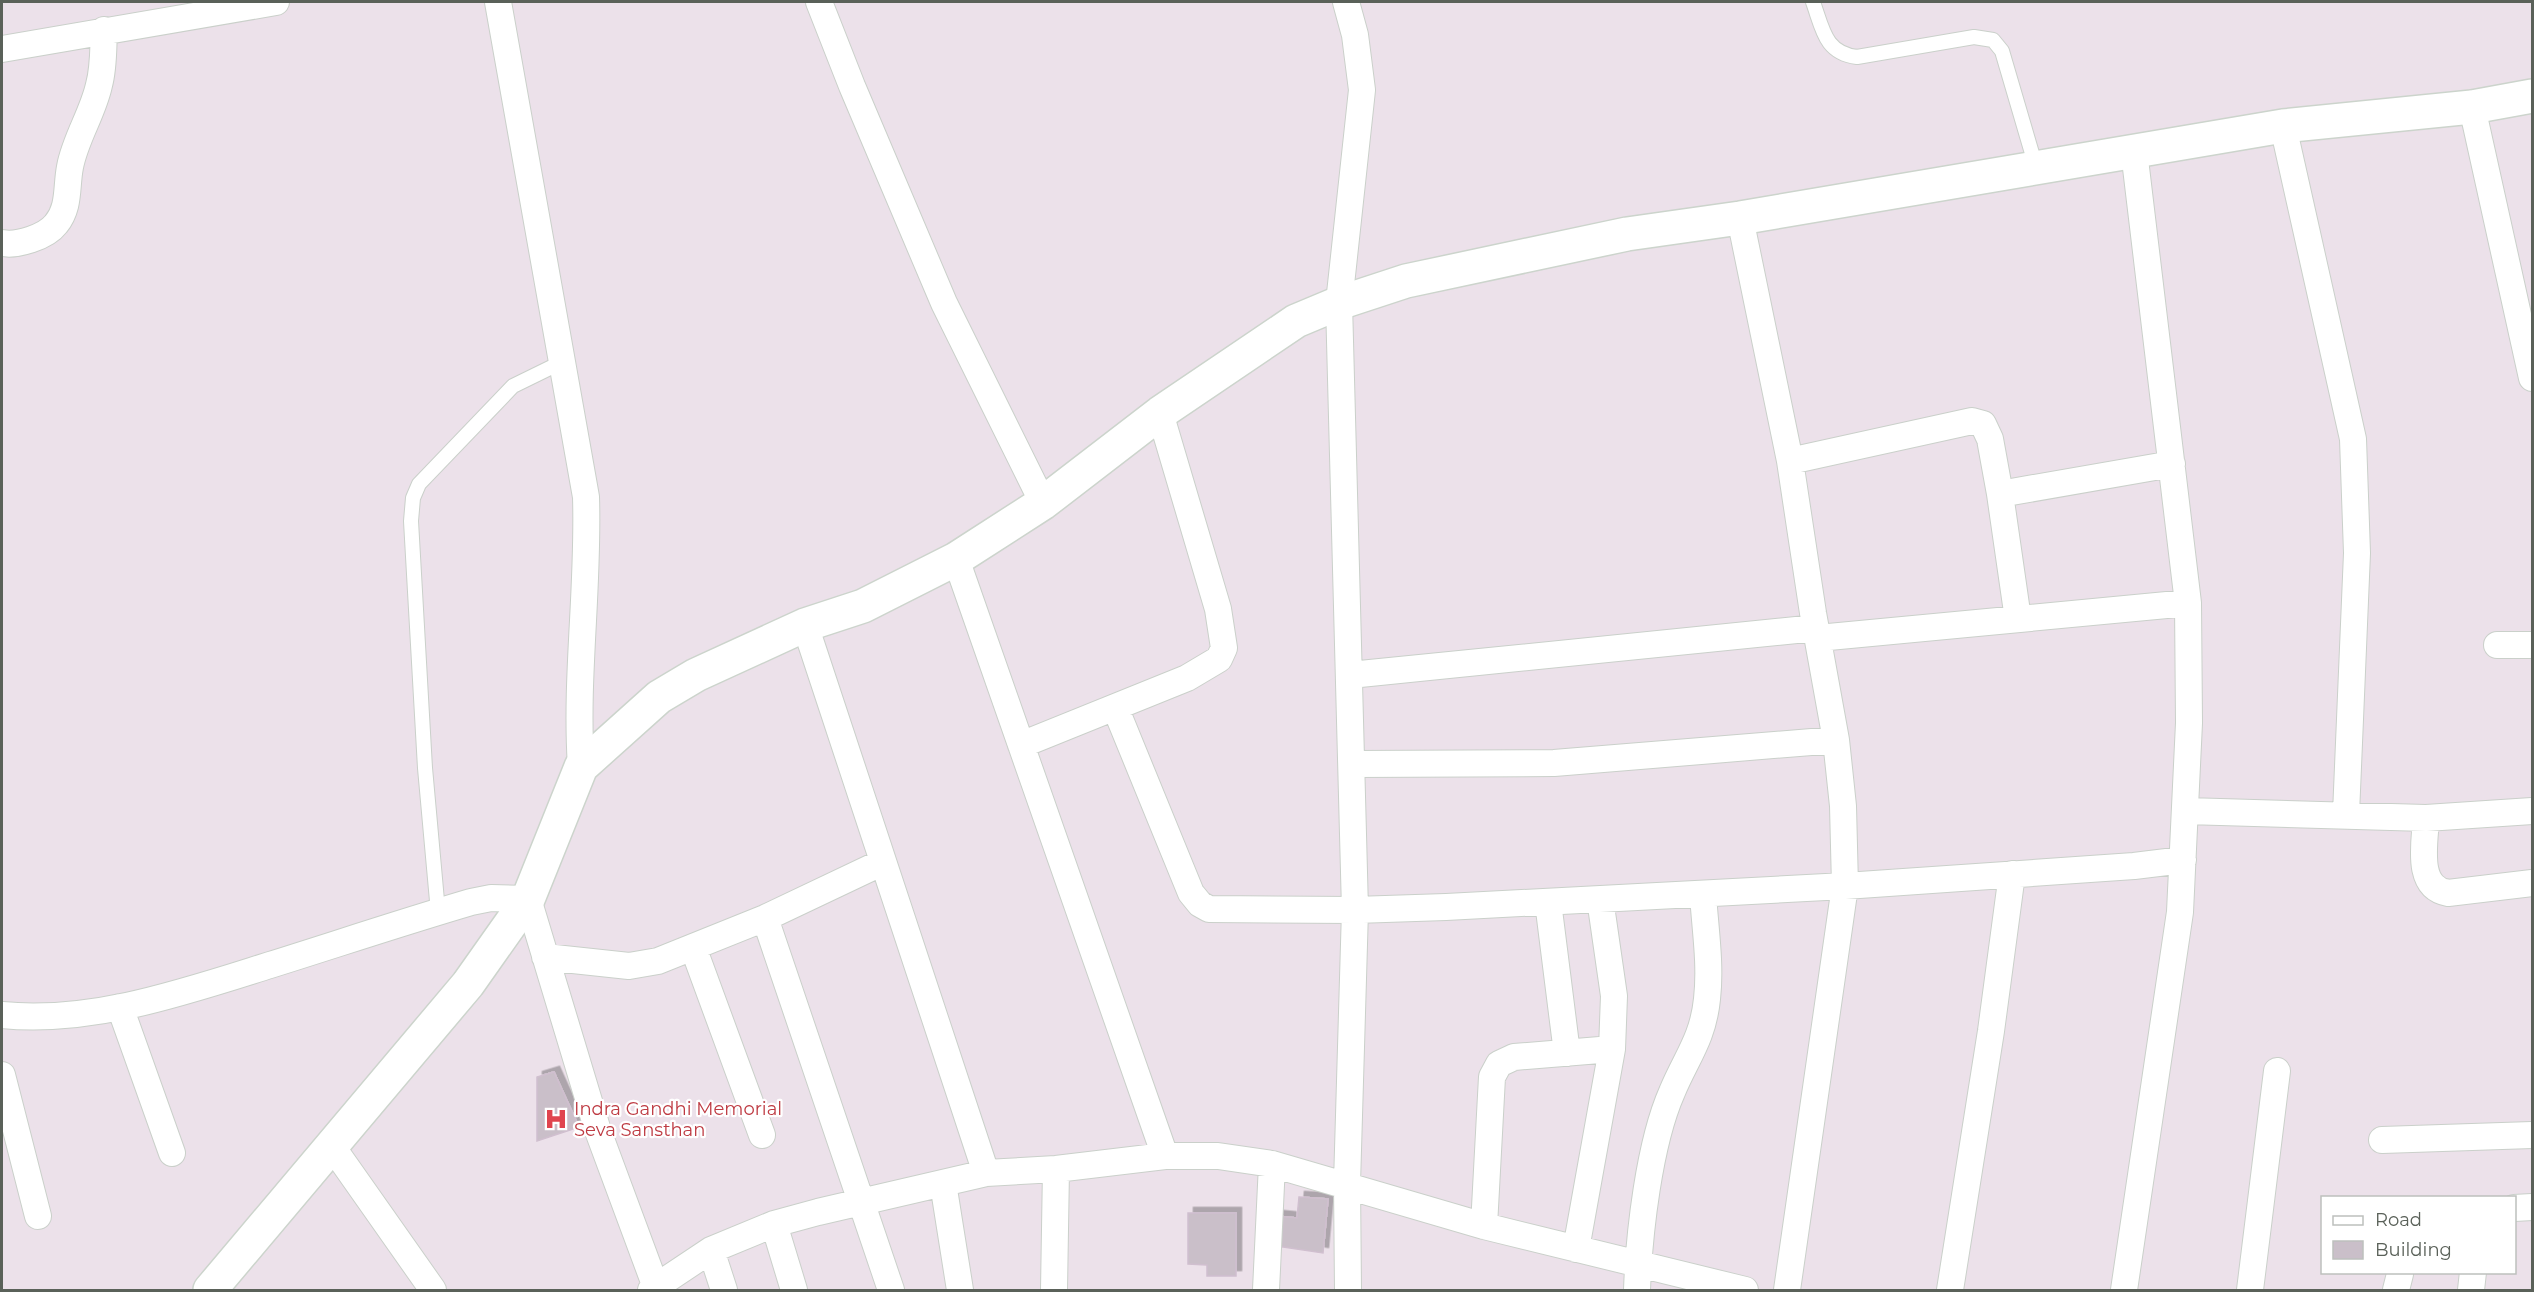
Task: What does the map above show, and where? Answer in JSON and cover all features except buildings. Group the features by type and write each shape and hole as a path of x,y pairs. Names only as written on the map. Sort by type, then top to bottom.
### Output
{"street":[{"path":"2,49 276,2"},
{"path":"210,1290 468,984 528,899 581,767 578,680 587,545 586,509 498,2"},
{"path":"819,2 944,303 1043,503"},
{"path":"1346,2 1355,35 1362,90 1339,303 1353,764 1355,910 1347,1184 1348,1290"},
{"path":"2,243 10,244 29,240 54,227 63,213 69,188 69,168 99,85 104,30"},
{"path":"581,767 659,697 696,675 805,625 863,606 956,559 1043,503 1160,413 1296,321 1339,303 1406,281 1627,234 1740,218 2283,126 2472,107 2532,96"},
{"path":"2472,107 2532,378"},
{"path":"2283,126 2353,439 2357,553 2346,814"},
{"path":"2124,1290 2173,964 2184,860 2188,603 2134,151"},
{"path":"1740,218 1790,461 1836,740 1843,806 1845,886 1787,1290"},
{"path":"1021,745 1187,678 1219,659 1224,648 1218,609 1160,413"},
{"path":"1790,461 1972,421 1983,424 1990,439 2000,494 2018,619"},
{"path":"2000,494 2172,464"},
{"path":"956,559 1165,1156"},
{"path":"1350,675 1817,633 2018,619 2188,603"},
{"path":"805,625 986,1173"},
{"path":"2497,645 2532,645"},
{"path":"1114,707 1191,892 1200,904 1209,909 1355,910 1548,902 1845,886 2184,860"},
{"path":"1353,764 1554,763 1836,740"},
{"path":"2186,811 2426,818 2532,811"},
{"path":"2426,818 2424,867 2429,883 2437,891 2448,892 2532,883"},
{"path":"545,957 629,966 658,961 765,918 883,862"},
{"path":"1950,1290 1991,1031 2012,874"},
{"path":"1637,1290 1638,1265 1655,1144 1672,1093 1696,1047 1707,1000 1708,967 1702,894"},
{"path":"2,1016 20,1017 105,1011 192,990 438,912 491,898 528,899"},
{"path":"528,899 598,1131 655,1289 711,1250 774,1224 986,1173 1056,1169 1165,1156 1218,1156 1272,1164 1347,1184 1484,1226 1745,1290"},
{"path":"1576,1249 1612,1049 1614,996 1600,899"},
{"path":"1548,902 1567,1053"},
{"path":"765,918 891,1290"},
{"path":"693,947 762,1135"},
{"path":"120,1007 172,1153"},
{"path":"1484,1226 1492,1077 1499,1064 1514,1057 1612,1049"},
{"path":"2250,1290 2277,1071"},
{"path":"2,1075 38,1216"},
{"path":"2382,1140 2532,1135"},
{"path":"331,1145 433,1290"},
{"path":"1266,1290 1272,1164"},
{"path":"1054,1290 1056,1169"},
{"path":"944,1183 960,1290"},
{"path":"2516,1208 2532,1207"},
{"path":"774,1224 794,1290"},
{"path":"711,1250 724,1290"},
{"path":"2471,1290 2473,1274"}],"lane":[{"path":"1813,2 1831,46 1840,55 1857,57 1974,37 1993,40 2002,51 2036,167"},
{"path":"438,912 425,768 411,521 413,498 419,484 450,455 491,406 513,386 562,362"}],"place":[{"name":"Indra Gandhi Memorial Seva Sansthan","path":"556,1119"}]}
